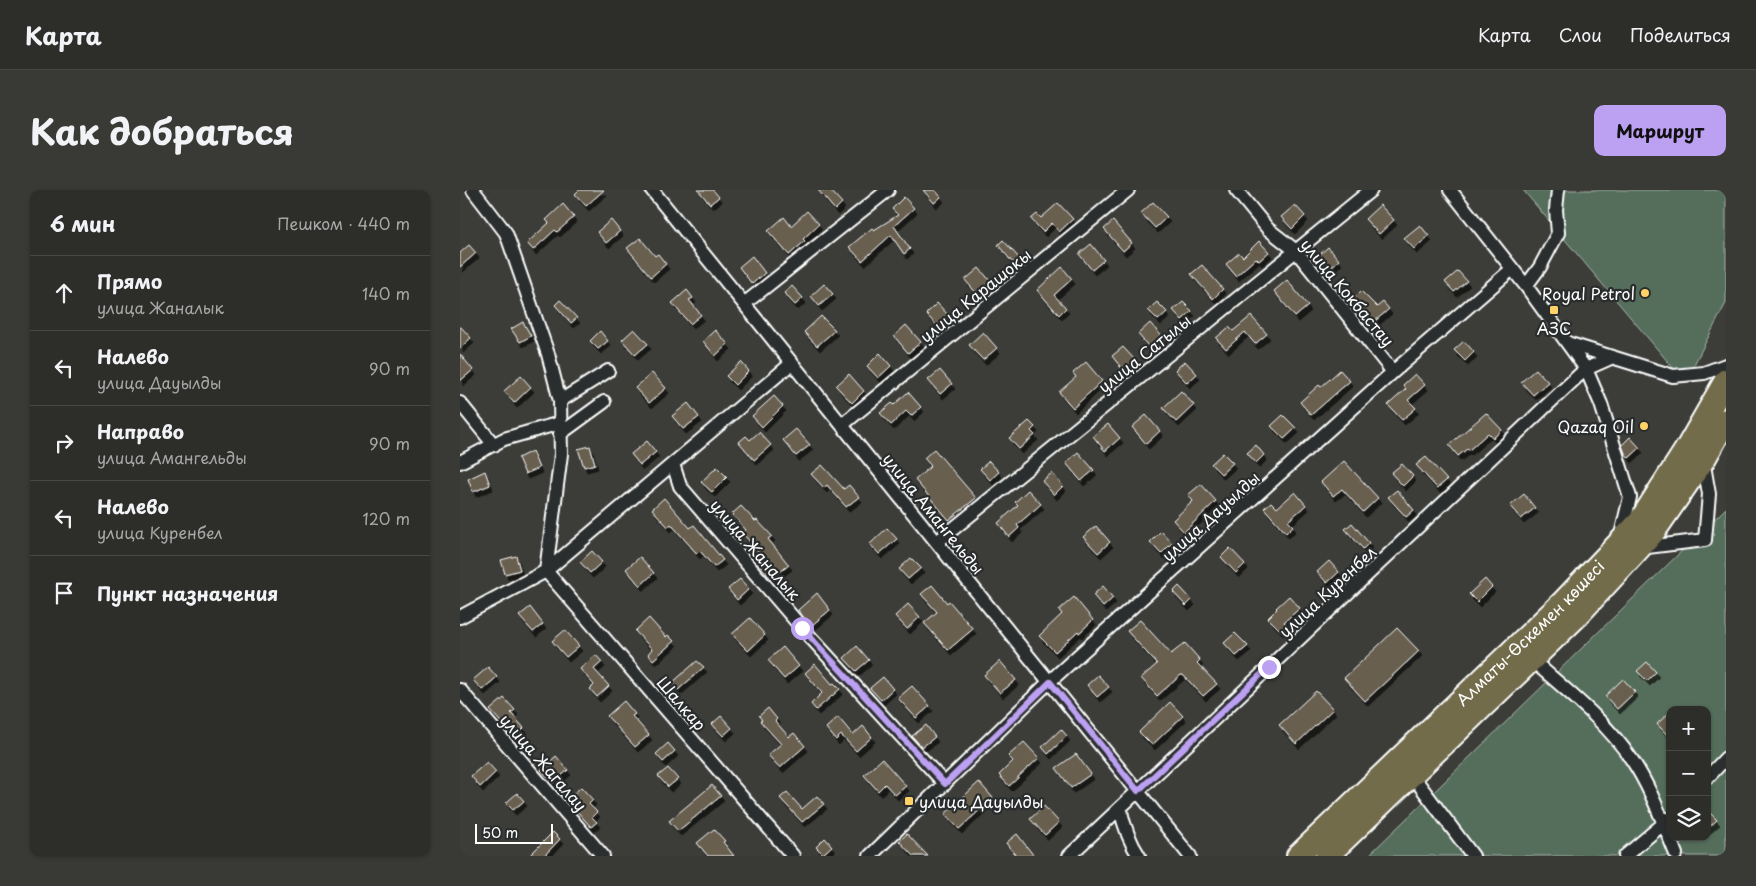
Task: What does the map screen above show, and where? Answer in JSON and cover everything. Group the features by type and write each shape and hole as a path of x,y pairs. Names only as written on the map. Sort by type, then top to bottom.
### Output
{"highway":[{"name":"Алматы-Өскемен көшесі","path":"1298,856 1448,726 1532,660 1576,617 1629,546 1640,521 1687,448 1726,380"},
{"name":"Алматы-Өскемен көшесі","path":"1327,856 1412,775 1448,726 1562,603 1629,546 1653,533 1704,459 1726,420"}],"street":[{"path":"474,190 506,233 548,354 560,401 561,454 546,570"},
{"name":"улица Амангельды","path":"652,190 1190,856"},
{"path":"744,304 888,190"},
{"name":"улица Карашокы","path":"842,425 1128,190"},
{"name":"улица Кокбастау","path":"1236,190 1268,229 1296,252 1393,372"},
{"name":"улица Сатылы","path":"937,542 1371,190"},
{"path":"1450,190 1526,286 1586,369 1601,404 1630,497 1629,546 1705,540 1709,494 1705,471"},
{"path":"1526,286 1540,267 1558,233 1556,210 1558,190"},
{"name":"улица Дауылды","path":"870,856 1050,682 1393,372 1512,269"},
{"path":"1567,342 1673,376 1704,374 1726,365"},
{"name":"улица Куренбел","path":"1069,856 1586,369 1613,357"},
{"path":"460,617 546,570 792,363"},
{"path":"560,401 608,371"},
{"path":"460,462 504,439 560,428 604,402"},
{"path":"460,403 494,445"},
{"name":"улица Жаналык","path":"673,464 680,486 802,628 945,784"},
{"name":"Шалкар","path":"546,570 793,856"},
{"path":"1532,660 1603,724 1633,760 1666,820"},
{"name":"улица Жагалау","path":"460,690 603,856"},
{"path":"1711,774 1726,758"},
{"path":"1412,775 1473,856"},
{"path":"1120,808 1124,826 1132,846 1139,856"},
{"path":"1625,856 1666,823"},
{"path":"1672,841 1676,854"}],"green space":[{"path":"1523,190 1726,190 1726,303 1685,382"},
{"path":"1726,508 1726,856 1368,856"}],"building":[{"path":"579,190 604,190 586,206 575,194"},
{"path":"698,190 713,190 719,197 710,204"},
{"path":"818,190 830,190 842,203 835,210"},
{"path":"923,190 935,190 941,197 934,203"},
{"path":"904,197 914,208 894,226 910,249 904,254 891,235 862,261 849,247 872,228 874,230 898,215 892,209"},
{"path":"1153,202 1167,217 1155,228 1141,213"},
{"path":"1058,203 1073,219 1059,232 1052,223 1043,232 1031,219 1037,214 1041,218"},
{"path":"563,204 574,217 557,232 555,230 533,250 527,243 549,223 546,220"},
{"path":"1295,205 1305,216 1292,229 1281,217"},
{"path":"1380,205 1394,220 1379,234 1365,219"},
{"path":"807,211 819,224 803,239 805,241 789,255 768,231 784,217 791,226"},
{"path":"611,220 620,231 606,243 597,232"},
{"path":"1113,221 1132,243 1123,251 1104,229"},
{"path":"1420,225 1429,236 1414,249 1404,238"},
{"path":"640,238 655,256 658,254 666,264 651,277 627,248"},
{"path":"1003,240 1019,258 1013,263 998,245"},
{"path":"1259,241 1269,252 1259,261 1256,258 1236,276 1226,264 1239,253 1243,257"},
{"path":"1091,244 1104,260 1092,270 1079,254"},
{"path":"469,245 476,253 460,267 460,253"},
{"path":"1328,247 1339,260 1329,269 1318,256"},
{"path":"752,256 765,273 752,284 739,267"},
{"path":"1202,265 1223,289 1213,299 1191,274"},
{"path":"1062,267 1072,279 1054,295 1066,308 1059,315 1037,290"},
{"path":"979,268 993,284 979,296 965,280"},
{"path":"1458,271 1467,281 1454,292 1445,282"},
{"path":"1287,280 1308,306 1295,317 1274,291"},
{"path":"824,284 833,294 819,306 811,296"},
{"path":"792,286 803,298 795,305 784,293"},
{"path":"687,290 693,298 689,300 701,315 690,324 672,303"},
{"path":"1361,291 1377,307 1383,302 1389,309 1374,322 1362,309 1360,311 1351,301"},
{"path":"560,300 577,318 571,323 555,305"},
{"path":"1157,302 1167,312 1158,320 1148,310"},
{"path":"1183,302 1192,311 1182,320 1173,310"},
{"path":"937,303 949,316 938,327 926,314"},
{"path":"821,316 835,330 817,346 804,332"},
{"path":"1251,316 1267,334 1255,344 1245,332 1226,349 1216,338 1229,327 1233,331"},
{"path":"523,322 531,336 520,342 511,329"},
{"path":"1150,323 1165,340 1152,351 1138,334"},
{"path":"906,325 921,342 908,353 894,336"},
{"path":"460,326 471,338 460,348"},
{"path":"634,329 648,344 635,355 622,340"},
{"path":"715,330 728,344 715,356 703,341"},
{"path":"600,331 608,341 598,349 590,341"},
{"path":"983,332 997,348 983,360 969,345"},
{"path":"1464,341 1474,352 1465,361 1454,350"},
{"path":"1123,347 1135,360 1123,370 1112,356"},
{"path":"880,353 891,366 878,378 867,366"},
{"path":"460,354 473,370 460,381"},
{"path":"1185,361 1197,374 1187,383 1175,370"},
{"path":"741,362 749,371 735,385 726,376"},
{"path":"1086,362 1102,381 1073,408 1059,392 1076,377 1073,373"},
{"path":"1536,369 1548,382 1533,395 1521,382"},
{"path":"940,370 952,384 940,394 928,380"},
{"path":"1340,370 1350,381 1311,415 1300,402"},
{"path":"652,373 666,388 649,403 635,388"},
{"path":"849,374 864,391 852,403 836,386"},
{"path":"1415,374 1425,385 1408,400 1416,408 1402,420 1388,405 1406,389 1403,385"},
{"path":"521,376 531,387 514,403 504,391"},
{"path":"1181,391 1194,405 1176,422 1163,408"},
{"path":"908,392 921,407 911,416 906,411 891,425 880,413 892,403 894,405"},
{"path":"774,396 783,406 762,427 752,416"},
{"path":"688,403 699,417 683,429 672,416"},
{"path":"1486,413 1502,430 1493,438 1488,433 1469,450 1467,449 1458,456 1449,445"},
{"path":"1146,415 1160,431 1146,444 1132,427"},
{"path":"1283,415 1296,428 1284,439 1271,426"},
{"path":"1029,421 1035,427 1031,431 1035,435 1019,449 1009,438"},
{"path":"1108,424 1120,438 1105,451 1093,436"},
{"path":"796,429 810,445 796,456 783,440"},
{"path":"759,432 771,445 754,460 739,442 746,436 750,440"},
{"path":"1630,437 1640,448 1629,458 1622,445"},
{"path":"647,441 656,452 640,465 631,454"},
{"path":"1256,445 1264,455 1256,463 1247,453"},
{"path":"590,446 595,464 584,467 578,449"},
{"path":"934,449 976,498 949,520 915,480 931,466 924,458"},
{"path":"532,451 539,468 525,474 518,458"},
{"path":"1078,452 1094,470 1081,481 1066,463"},
{"path":"1223,453 1233,463 1221,474 1211,464"},
{"path":"1426,457 1447,480 1437,488 1416,465"},
{"path":"989,461 999,472 990,480 980,469"},
{"path":"1344,461 1378,498 1363,512 1342,489 1333,496 1321,482"},
{"path":"1402,464 1413,476 1403,486 1391,473"},
{"path":"822,465 844,489 849,485 859,497 846,507 827,485 824,488 811,474"},
{"path":"717,467 727,477 712,492 701,482"},
{"path":"485,471 490,485 473,492 468,479"},
{"path":"1052,473 1063,486 1054,495 1042,481"},
{"path":"1201,484 1216,501 1184,532 1173,520 1193,501 1188,495"},
{"path":"1028,490 1041,504 1017,525 1019,528 1009,537 998,523 1018,505 1015,502"},
{"path":"1397,490 1414,510 1406,517 1388,497"},
{"path":"1295,492 1306,505 1288,521 1293,526 1286,533 1264,508 1271,502 1277,508"},
{"path":"1524,494 1535,508 1521,519 1510,506"},
{"path":"664,498 690,528 694,525 723,560 714,567 700,551 697,554 671,524 668,527 652,509"},
{"path":"741,506 772,536 768,539 789,565 771,579 758,563 764,558 742,533 746,530 732,514"},
{"path":"1352,523 1369,543 1363,549 1345,529"},
{"path":"1096,526 1110,542 1098,553 1083,537"},
{"path":"887,528 897,539 879,554 870,544"},
{"path":"1161,531 1172,543 1161,554 1150,542"},
{"path":"1230,548 1245,564 1236,573 1221,557"},
{"path":"592,551 602,562 590,573 580,562"},
{"path":"516,556 520,570 505,574 501,560"},
{"path":"640,557 654,573 640,586 626,569"},
{"path":"911,558 921,568 908,579 899,569"},
{"path":"1329,561 1339,572 1327,583 1317,572"},
{"path":"740,579 749,589 737,600 728,589"},
{"path":"1485,579 1492,587 1477,602 1469,594"},
{"path":"932,585 947,603 949,601 973,629 948,650 924,623 937,612 921,594"},
{"path":"1103,586 1113,598 1103,607 1093,595"},
{"path":"1179,586 1192,600 1186,606 1173,592"},
{"path":"817,593 830,610 811,626 798,610"},
{"path":"1289,596 1300,608 1284,622 1287,625 1281,631 1268,618"},
{"path":"1074,597 1093,620 1055,652 1039,636 1062,614 1059,610"},
{"path":"908,604 920,617 907,629 895,616"},
{"path":"530,607 543,624 533,632 519,616"},
{"path":"649,618 666,637 668,635 674,641 653,660 648,654 652,649 635,631"},
{"path":"750,618 765,635 748,651 732,634"},
{"path":"1140,620 1171,654 1185,643 1200,660 1197,663 1217,684 1203,696 1181,675 1157,696 1141,678 1157,664 1127,631"},
{"path":"1397,628 1419,651 1365,701 1344,678"},
{"path":"565,630 579,646 566,657 552,641"},
{"path":"1235,633 1248,646 1236,656 1224,643"},
{"path":"857,646 869,660 856,671 844,658"},
{"path":"783,647 799,666 784,679 768,660"},
{"path":"596,655 602,662 594,669 609,686 597,697 590,689 594,685 580,669"},
{"path":"697,661 704,667 678,690 672,683"},
{"path":"1000,661 1016,680 1000,693 984,675"},
{"path":"1647,662 1656,672 1647,681 1637,671"},
{"path":"815,664 832,684 834,683 840,689 816,710 811,704 822,693 805,673"},
{"path":"488,667 497,677 482,690 473,680"},
{"path":"1098,675 1109,687 1097,697 1087,685"},
{"path":"883,677 893,689 881,700 870,688"},
{"path":"1623,679 1635,692 1617,709 1605,696"},
{"path":"912,686 930,706 916,718 898,698"},
{"path":"1316,691 1333,709 1296,744 1279,725"},
{"path":"504,698 515,710 511,713 524,728 512,738 507,729 490,710"},
{"path":"624,701 635,714 632,716 649,735 635,747 607,716"},
{"path":"1170,702 1183,716 1152,745 1139,732"},
{"path":"768,708 777,719 775,721 789,737 794,733 805,746 780,768 768,755 781,744 760,721 762,720 759,716"},
{"path":"721,716 732,728 723,736 712,724"},
{"path":"1666,716 1666,734 1657,724"},
{"path":"838,717 853,735 863,726 872,737 856,751 841,735 836,740 826,728"},
{"path":"926,725 935,737 922,747 912,736"},
{"path":"1061,729 1067,736 1048,754 1042,747"},
{"path":"1024,742 1039,758 1009,786 999,775 1013,761 1008,756"},
{"path":"668,743 675,751 663,762 656,754"},
{"path":"1076,754 1091,774 1071,788 1056,768"},
{"path":"556,756 568,770 553,783 541,770"},
{"path":"882,759 906,786 895,795 885,784 878,791 864,775"},
{"path":"487,762 496,772 480,787 471,776"},
{"path":"668,768 678,779 668,787 658,776"},
{"path":"979,782 993,798 959,829 945,814"},
{"path":"712,785 721,796 678,831 669,821"},
{"path":"581,787 593,800 589,804 597,812 592,817 597,822 591,827 567,800"},
{"path":"787,792 802,809 817,796 824,804 802,822 780,798"},
{"path":"517,793 524,801 513,810 506,803"},
{"path":"1044,806 1059,822 1045,835 1030,819"},
{"path":"1711,814 1717,820 1711,825"},
{"path":"714,829 725,841 723,842 734,856 708,856 697,843"},
{"path":"553,832 560,839 544,856 529,856"},
{"path":"907,834 928,856 913,856 899,841"},
{"path":"1017,834 1034,856 1016,856 1006,843"},
{"path":"825,838 832,846 823,854 816,847"}],"place":[{"name":"Royal Petrol","path":"1645,293"},
{"name":"АЗС","path":"1554,310"},
{"name":"Qazaq Oil","path":"1644,426"},
{"name":"улица Дауылды","path":"909,801"}],"route":[{"path":"802,628 945,784 1050,682 1138,791 1269,667"}]}
